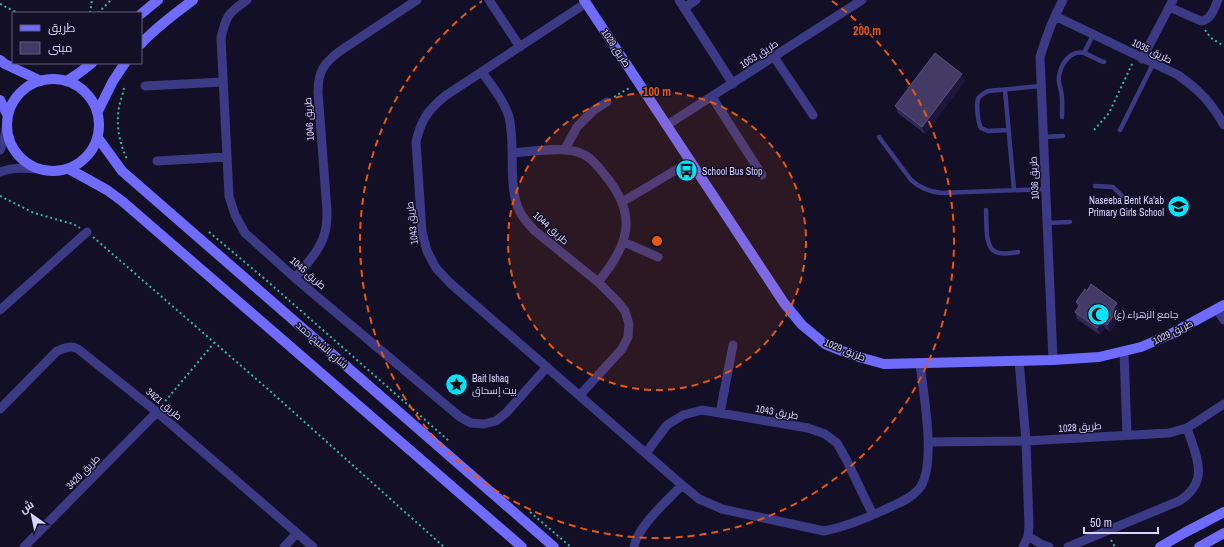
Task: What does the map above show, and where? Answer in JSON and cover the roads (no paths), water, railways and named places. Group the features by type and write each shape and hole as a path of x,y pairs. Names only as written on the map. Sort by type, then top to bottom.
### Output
{"main road":[{"path":"142,13 158,0"},
{"path":"142,43 175,13 193,0"},
{"name":"طريق 1029","path":"585,2 668,125 784,304 802,325 825,344 852,355 884,364 1053,360 1099,357 1141,347 1169,335 1221,307"},
{"path":"0,60 5,64 41,81"},
{"path":"67,81 91,64"},
{"path":"98,111 113,81 124,64"},
{"path":"0,100 7,119 8,135 12,146 19,156 28,164 39,169 54,171 69,169 79,164 94,148 100,129 98,111 86,92 77,85 67,81 54,79 41,81 30,85 21,92 14,101 7,119"},
{"name":"شارع الشيخ حمد","path":"98,138 122,171 554,547"},
{"path":"69,169 107,190 122,201 522,547"},
{"path":"1160,547 1224,512"},
{"path":"1199,547 1224,533"}],"street":[{"name":"طريق 1045","path":"247,0 232,10 224,23 222,38 229,196 235,215 245,233 295,278 460,417 471,423 484,424 496,421 506,413 547,367"},
{"name":"طريق 1046","path":"295,278 314,256 322,242 326,227 327,211 318,92 318,80 322,68 340,51 417,0"},
{"path":"489,0 520,47"},
{"path":"696,0 681,4 733,84"},
{"name":"طريق 1053","path":"668,125 862,0"},
{"name":"طريق 1036","path":"1053,360 1040,57 1045,39 1063,0"},
{"path":"1139,57 1171,4 1201,21 1209,18 1218,0"},
{"name":"طريق 1043","path":"585,2 434,105 425,116 419,128 416,142 422,232 427,251 436,268 450,283 699,499 722,508 824,531 834,529 873,515 906,500 919,489 925,478 929,461 929,442 920,364"},
{"name":"طريق 1035","path":"1055,16 1178,75 1220,108 1224,125"},
{"path":"774,57 813,115"},
{"name":"طريق 1044","path":"482,72 505,107 510,126 515,198 519,211 526,222 598,282 617,301 625,311 629,324 628,337 622,349 580,396"},
{"path":"145,86 224,82"},
{"path":"712,97 762,175"},
{"path":"565,149 577,127 594,110 607,102"},
{"path":"0,150 4,140 7,119"},
{"path":"512,153 565,149 575,151 590,158 613,184 622,202 627,222 624,242 611,267 598,282"},
{"path":"157,161 227,157"},
{"path":"622,202 691,161"},
{"path":"0,172 23,168 39,169"},
{"path":"0,310 87,232"},
{"path":"624,242 658,257"},
{"path":"1221,307 1224,320"},
{"path":"720,413 733,345"},
{"name":"طريق 3421","path":"0,409 57,351 73,346 78,348 157,412 313,547"},
{"path":"1124,352 1127,435"},
{"path":"1019,361 1026,441 1029,526 1028,536 1024,547"},
{"name":"طريق 1028","path":"929,442 1026,441 1169,433 1187,428 1224,404"},
{"name":"طريق 1043","path":"646,453 668,425 683,415 702,410 808,428 825,434 837,443 873,515"},
{"name":"طريق 3420","path":"24,547 157,412"},
{"path":"1068,547 1179,501 1187,496 1193,489 1199,470 1187,428"},
{"path":"634,547 635,540 640,530 682,485"},
{"path":"284,547 298,533"},
{"path":"1028,536 1049,547"}],"lane":[{"path":"1084,53 1093,35"},
{"path":"1062,116 1059,77 1060,70 1066,59 1077,53 1084,53 1104,62"},
{"path":"1120,130 1153,64"},
{"path":"1009,130 988,131 981,128 978,122 978,103 980,95 988,91 1041,86"},
{"path":"1006,90 1014,190"},
{"path":"1044,137 1064,136"},
{"path":"879,137 911,180 916,185 929,191 942,193 1046,190"},
{"path":"1095,186 1113,187 1122,196"},
{"path":"986,210 988,242 990,248 997,253 1018,252"},
{"path":"1047,223 1070,222"}],"place":[{"name":"School Bus Stop","path":"687,171"},
{"name":"Naseeba Bent Ka'ab Primary Girls School","path":"1179,206"},
{"name":"جامع الزهراء (ع)","path":"1099,314"},
{"name":"Bait Ishaq بيت إسحاق","path":"457,384"}]}
